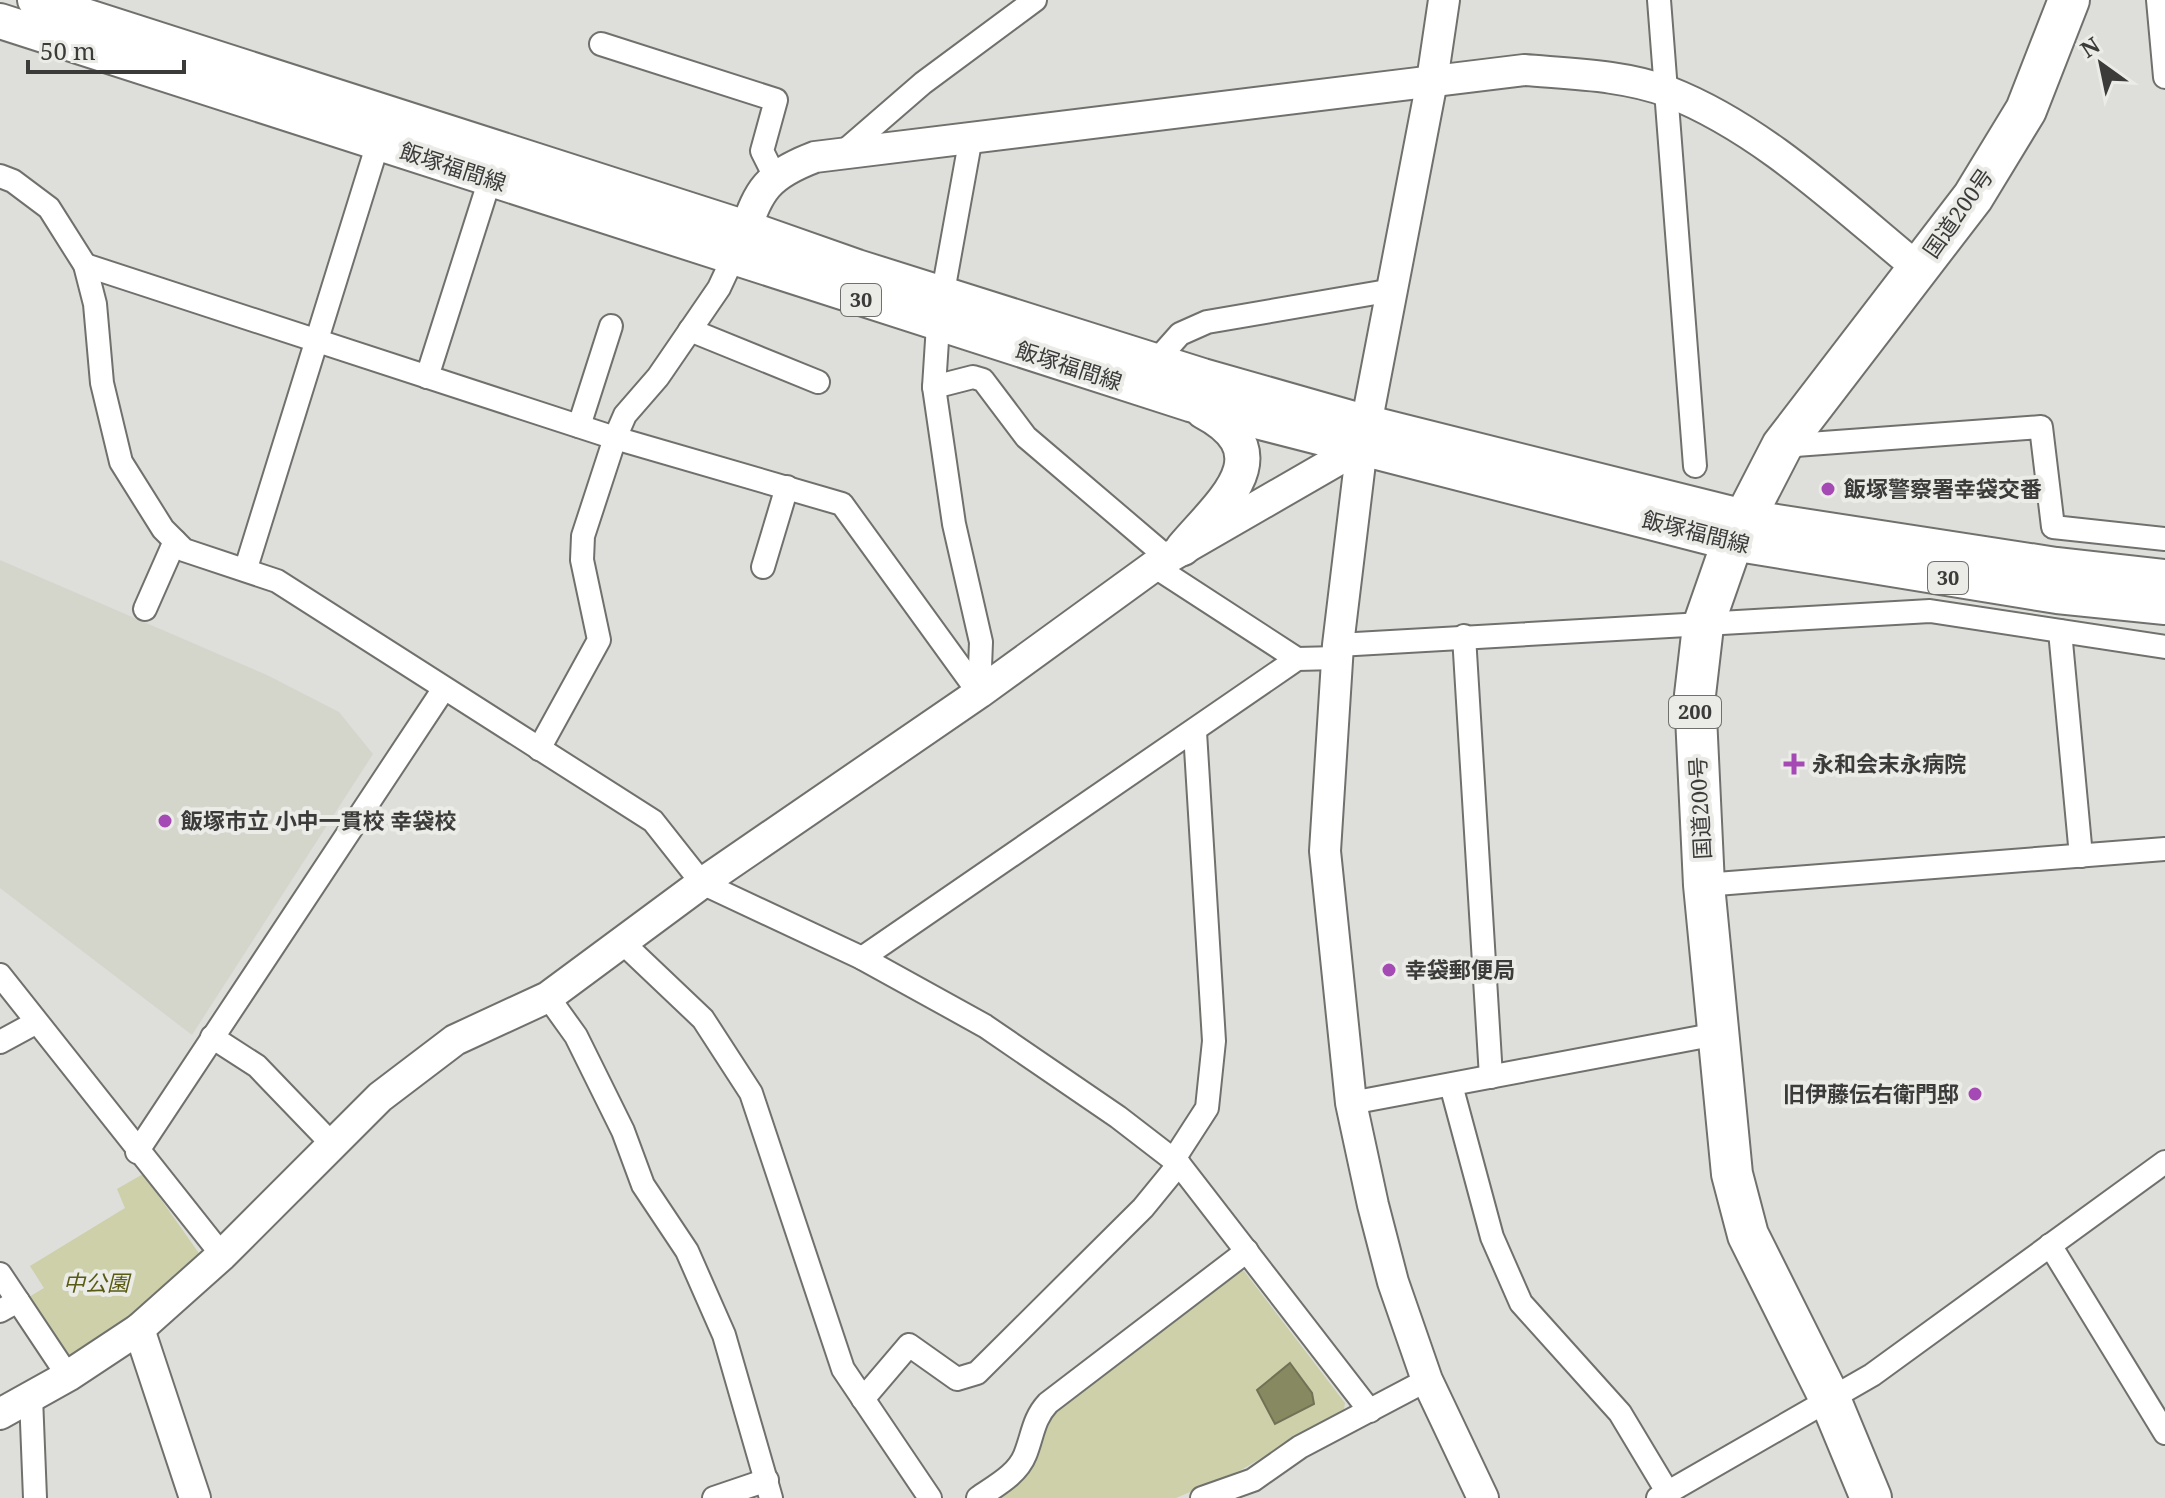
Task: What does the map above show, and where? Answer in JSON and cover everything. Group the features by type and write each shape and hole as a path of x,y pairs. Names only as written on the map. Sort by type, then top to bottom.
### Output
{"highway":[{"name":"国道200号","path":"1871,1498 1830,1399 1748,1235 1732,1174 1704,885 1695,695 1703,626 1738,530 1782,446 1973,197 2026,110 2069,0"}],"main road":[{"name":"飯塚福間線","path":"35,0 940,308 1190,404 1365,435 1738,530 2057,596 2165,607"},
{"name":"飯塚福間線","path":"0,21 490,179 740,242"},
{"name":"飯塚福間線","path":"940,308 1156,361 1365,435"},
{"path":"1168,557 1239,482 1242,467 1235,435 1225,423 1190,404"},
{"name":"飯塚福間線","path":"1738,530 2165,577"}],"street":[{"path":"841,154 923,83 1035,0"},
{"path":"1444,0 1432,81 1365,435 1338,652 1325,851 1351,1103 1393,1282 1427,1380 1483,1498"},
{"path":"1659,0 1695,466"},
{"path":"2158,0 2165,77"},
{"path":"601,44 776,100 762,151 774,175"},
{"path":"539,749 599,640 582,560 583,536 625,415 719,288 764,187 774,175 815,157 1524,70 1594,76 1668,92 1737,128 1800,172 1919,269"},
{"path":"971,137 940,308 934,387 954,524 981,642 979,693"},
{"path":"246,568 378,143"},
{"path":"0,176 13,181 49,208 85,265 95,304 102,383 121,462 163,529 184,550 246,568 277,581 443,690 653,821 702,883 862,958 985,1026 1118,1117 1176,1161 1370,1411"},
{"path":"427,377 490,179"},
{"path":"85,265 615,438 842,504 979,693"},
{"path":"1156,361 1180,334 1207,322 1393,290"},
{"path":"579,426 611,326"},
{"path":"690,330 818,382"},
{"path":"934,387 973,377 983,380 1026,437 1168,557 1297,659"},
{"path":"1782,446 2041,427 2053,527 2165,539"},
{"path":"0,1414 68,1376 139,1329 222,1255 380,1097 455,1040 548,997 702,883 979,693 1168,557 1365,435"},
{"path":"763,567 787,487"},
{"path":"145,609 175,541"},
{"path":"862,958 1297,659 1464,636 1703,626 1930,611 2165,647"},
{"path":"2060,631 2081,856"},
{"path":"1464,636 1491,1077"},
{"path":"137,1152 443,690"},
{"path":"863,1399 909,1345 957,1379 977,1373 1143,1208 1176,1161 1207,1108 1213,1055 1195,732"},
{"path":"1704,885 2165,849"},
{"path":"623,943 703,1019 751,1093 843,1369 930,1498"},
{"path":"0,975 137,1152 222,1255"},
{"path":"548,997 576,1036 623,1131 643,1185 687,1251 724,1335 769,1489 714,1498"},
{"path":"0,1042 35,1023"},
{"path":"1351,1103 1717,1034"},
{"path":"212,1037 257,1066 332,1144"},
{"path":"1451,1085 1492,1237 1521,1303 1620,1413 1663,1495 1872,1375 2165,1162"},
{"path":"2050,1245 2165,1433"},
{"path":"978,1498 1014,1472 1024,1457 1037,1415 1048,1403 1247,1251"},
{"path":"0,1274 9,1306 68,1376"},
{"path":"139,1329 195,1498"},
{"path":"1202,1498 1253,1480 1300,1447 1427,1380"},
{"path":"31,1397 35,1498"}],"shaded area":[{"name":"飯塚市立 小中一貫校 幸袋校","path":"0,560 267,675 339,712 373,754 192,1035 0,888"},
{"path":"1290,1363 1312,1393 1314,1404 1275,1424 1257,1390"}],"green space":[{"name":"中公園","path":"143,1174 203,1259 169,1291 81,1353 69,1357 60,1351 24,1300 44,1288 30,1266 125,1208 117,1189"},
{"path":"1232,1271 1244,1271 1345,1403 1344,1409 1241,1470 1176,1498 990,1498 1039,1420"}],"place":[{"name":"飯塚警察署幸袋交番","path":"1828,489"},
{"name":"永和会末永病院","path":"1794,764"},
{"name":"飯塚市立 小中一貫校 幸袋校","path":"165,821"},
{"name":"幸袋郵便局","path":"1389,970"},
{"name":"旧伊藤伝右衛門邸","path":"1975,1094"}]}
